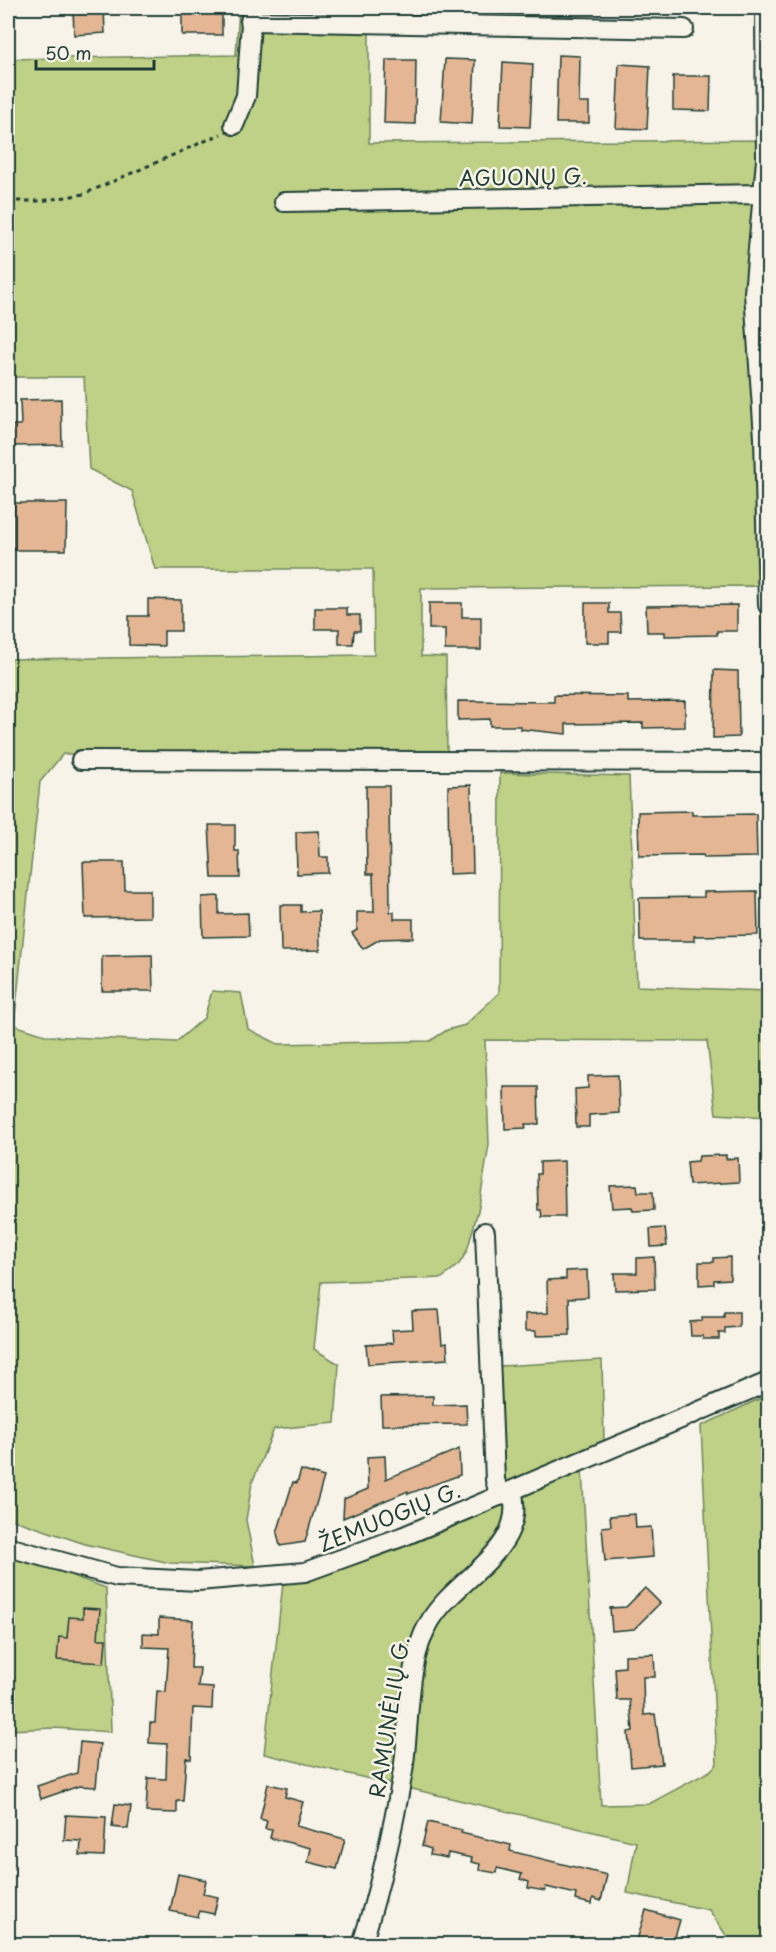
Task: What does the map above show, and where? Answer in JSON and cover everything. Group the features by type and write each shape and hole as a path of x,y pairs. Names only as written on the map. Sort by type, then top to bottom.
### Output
{"street":[{"path":"765,8 766,160 754,293 764,438 768,605"},
{"path":"234,125 246,96 251,14 684,29"},
{"name":"AGUONŲ G.","path":"284,202 763,194"},
{"path":"81,760 768,762"},
{"name":"RAMUNĖLIŲ G.","path":"362,1944 381,1884 403,1770 418,1648 429,1622 506,1540 514,1523 517,1507 495,1480 485,1232"},
{"name":"ŽEMUOGIŲ G.","path":"8,1547 117,1577 198,1581 264,1578 305,1572 340,1562 768,1382"}],"path":[{"path":"8,201 41,201 84,194 218,135 234,125"}],"green space":[{"path":"239,8 259,8 256,29 369,32 369,143 768,140 768,693 763,694 760,586 421,588 421,656 446,657 447,752 63,754 40,782 14,1025 48,1036 176,1042 204,1018 212,991 241,993 248,1029 278,1044 430,1041 447,1030 465,1025 499,993 500,773 629,776 637,986 768,991 768,1117 716,1114 707,1041 485,1040 489,1144 479,1207 467,1251 459,1264 442,1278 321,1282 314,1349 339,1364 335,1423 274,1429 252,1483 246,1520 255,1566 170,1563 85,1544 8,1518 8,659 374,655 373,569 155,569 132,491 89,469 84,377 8,377 8,59 236,55"},
{"path":"602,1360 604,1442 505,1483 500,1366"},
{"path":"768,1395 768,1944 732,1944 709,1910 627,1893 636,1842 264,1754 283,1583 359,1563 397,1550 582,1470 601,1805 649,1804 710,1771 717,1764 701,1426"},
{"path":"8,1557 39,1564 106,1588 111,1732 54,1728 8,1730"}],"building":[{"path":"73,8 104,8 105,33 74,35"},
{"path":"182,8 222,8 222,35 182,35"},
{"path":"558,55 580,56 579,103 589,103 589,123 556,123"},
{"path":"445,59 475,60 472,124 441,122"},
{"path":"386,60 416,60 415,124 384,123"},
{"path":"503,62 533,64 530,127 500,126"},
{"path":"619,64 650,66 647,129 616,128"},
{"path":"673,76 711,76 710,111 673,110"},
{"path":"61,399 62,445 13,446 13,425 21,425 20,400"},
{"path":"14,503 67,503 66,550 14,550"},
{"path":"148,599 181,600 181,631 164,631 164,646 129,645 129,616 148,616"},
{"path":"429,603 462,603 462,617 481,617 481,650 445,650 445,629 429,629"},
{"path":"585,603 609,603 609,613 620,613 621,632 609,632 609,643 585,643"},
{"path":"737,605 737,631 717,631 717,635 665,636 665,632 647,632 646,606"},
{"path":"315,608 347,608 347,615 360,615 360,631 354,631 353,644 339,644 339,629 315,629"},
{"path":"714,670 738,671 739,737 713,738"},
{"path":"554,695 628,696 628,702 685,701 685,727 643,728 643,723 566,724 566,734 520,729 520,726 490,726 490,719 458,720 458,701 554,702"},
{"path":"471,785 473,873 449,874 448,786"},
{"path":"366,786 389,786 390,912 394,912 394,919 413,919 413,938 380,939 363,949 352,933 357,930 357,912 374,912 373,874 367,874"},
{"path":"692,811 692,815 756,814 757,857 639,856 638,812"},
{"path":"209,825 235,825 235,851 239,851 240,878 212,878"},
{"path":"319,831 320,857 328,857 328,873 297,874 296,832"},
{"path":"83,862 124,862 125,890 150,890 150,917 85,918"},
{"path":"757,891 758,935 694,936 694,941 640,941 639,898 704,897 704,892"},
{"path":"219,896 219,914 248,913 249,936 203,937 202,897"},
{"path":"280,905 301,905 301,912 319,911 320,950 281,951"},
{"path":"152,955 153,991 102,991 102,956"},
{"path":"618,1075 619,1113 589,1115 589,1127 576,1127 575,1089 588,1088 588,1076"},
{"path":"504,1087 538,1087 539,1124 525,1124 526,1128 505,1129"},
{"path":"726,1155 726,1159 738,1158 739,1182 689,1185 687,1162 698,1161 699,1156"},
{"path":"564,1161 565,1217 542,1217 541,1210 538,1210 537,1174 540,1174 540,1162"},
{"path":"637,1185 638,1192 653,1192 654,1210 633,1211 632,1207 612,1208 610,1186"},
{"path":"665,1228 667,1246 651,1247 650,1229"},
{"path":"654,1257 655,1289 615,1290 614,1273 637,1273 637,1258"},
{"path":"730,1257 730,1279 714,1280 714,1284 699,1285 699,1262 714,1262 714,1258"},
{"path":"587,1270 588,1297 569,1298 570,1335 536,1336 536,1331 525,1331 525,1314 548,1313 547,1280 566,1279 566,1271"},
{"path":"439,1310 442,1344 447,1343 448,1359 368,1364 366,1345 393,1343 392,1330 413,1329 412,1311"},
{"path":"724,1312 739,1312 739,1327 725,1328 725,1333 719,1333 719,1339 691,1336 690,1322 702,1321 702,1317 724,1317"},
{"path":"433,1396 433,1405 466,1404 467,1424 382,1425 381,1397"},
{"path":"459,1449 460,1475 408,1494 408,1491 343,1518 344,1499 368,1489 367,1457 385,1456 386,1479"},
{"path":"301,1470 324,1477 305,1542 280,1546 277,1533 293,1482 297,1483"},
{"path":"635,1514 636,1528 651,1527 653,1557 605,1561 602,1527 611,1526 610,1516"},
{"path":"645,1588 660,1603 634,1629 612,1631 610,1608 626,1607"},
{"path":"83,1608 100,1609 98,1639 106,1639 104,1663 57,1660 59,1637 67,1638 69,1617 83,1618"},
{"path":"159,1618 193,1620 191,1668 200,1668 198,1687 213,1688 212,1709 193,1708 191,1759 186,1758 183,1801 177,1801 177,1813 146,1812 148,1778 166,1779 167,1744 149,1743 150,1723 155,1723 157,1691 166,1692 169,1648 143,1647 143,1633 159,1634"},
{"path":"654,1654 655,1677 643,1677 644,1715 655,1714 662,1764 631,1767 628,1732 633,1731 630,1700 617,1700 615,1668 625,1667 625,1655"},
{"path":"80,1742 100,1744 96,1787 79,1786 41,1799 37,1786 77,1773"},
{"path":"268,1784 287,1788 285,1797 303,1802 296,1826 345,1839 337,1869 308,1862 311,1848 270,1838 272,1830 265,1829 267,1821 260,1819"},
{"path":"115,1804 131,1806 128,1829 112,1827"},
{"path":"66,1815 106,1817 104,1856 80,1855 81,1841 64,1840"},
{"path":"428,1822 511,1845 510,1851 607,1875 601,1901 593,1898 592,1904 575,1900 576,1894 546,1887 545,1891 528,1888 529,1882 520,1879 522,1874 497,1868 496,1873 479,1870 480,1864 471,1862 472,1858 448,1853 447,1858 430,1855 431,1849 422,1846"},
{"path":"178,1874 206,1880 203,1894 218,1897 214,1914 200,1911 198,1917 170,1911"},
{"path":"646,1910 680,1920 673,1944 653,1944 637,1940"}]}
